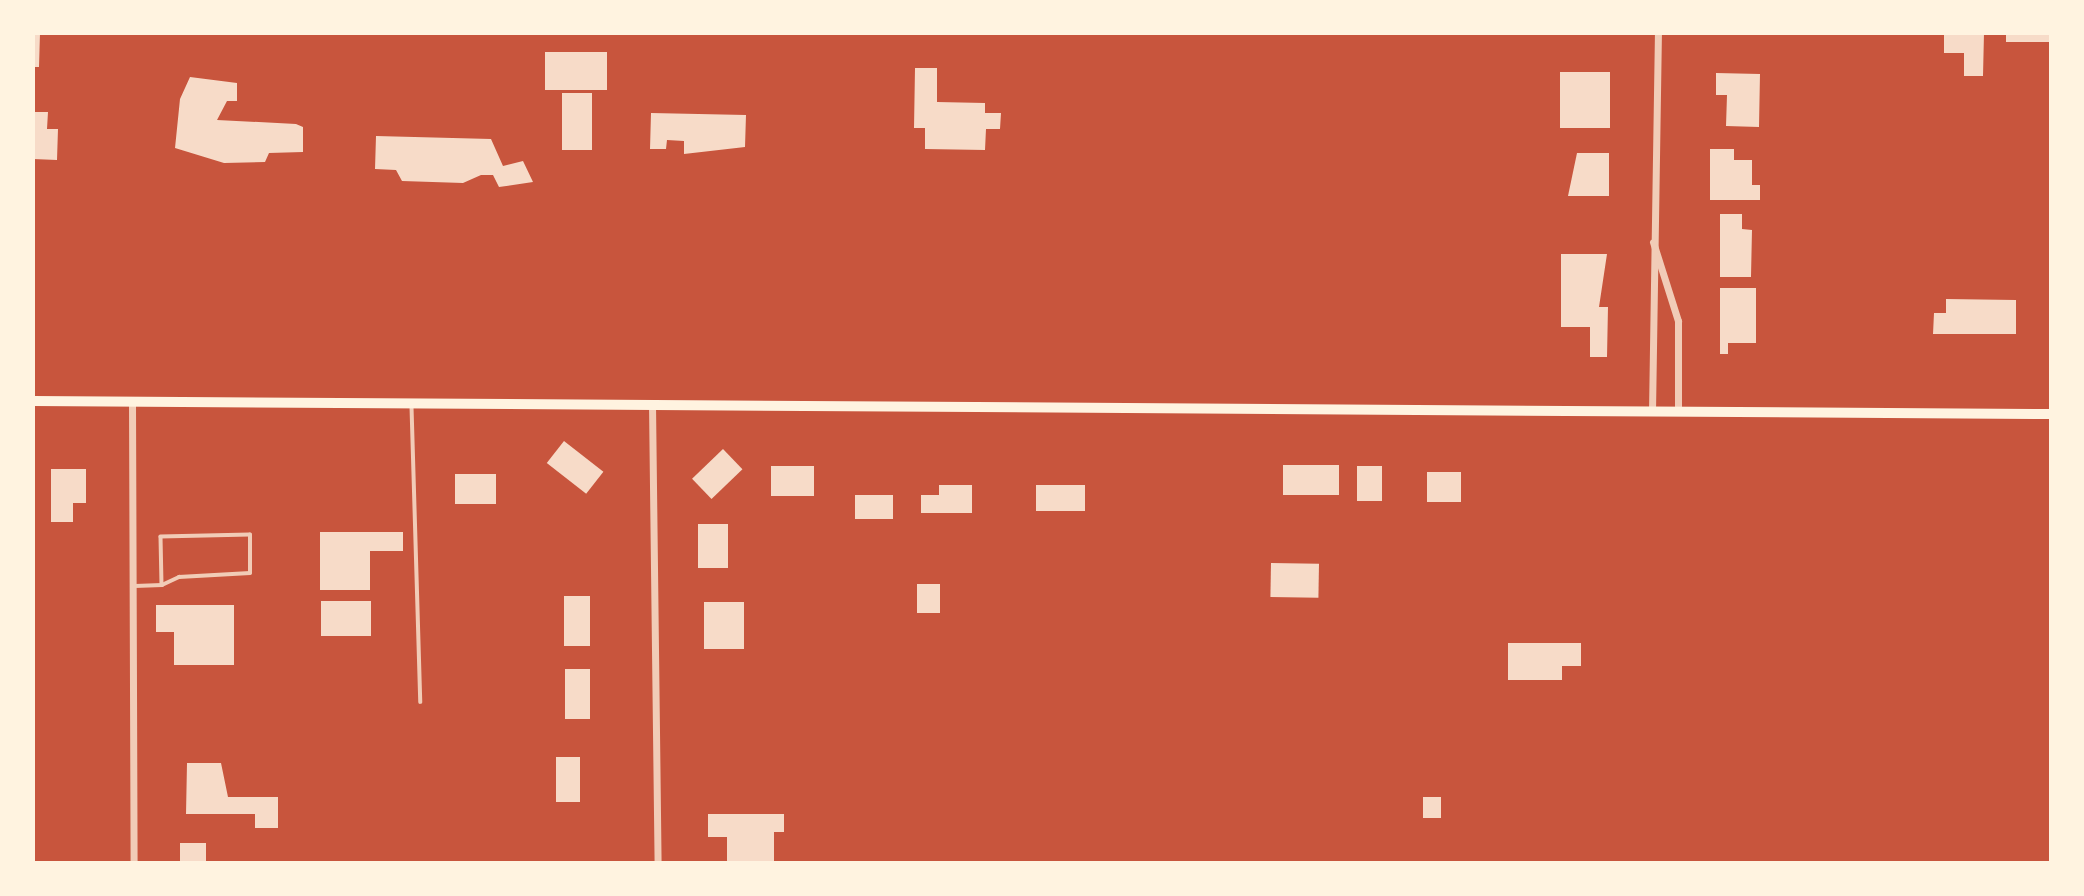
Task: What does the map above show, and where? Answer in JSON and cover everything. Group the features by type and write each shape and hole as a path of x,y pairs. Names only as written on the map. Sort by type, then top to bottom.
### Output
{"main road":[{"path":"33,401 2051,414"}],"street":[{"path":"1652,412 1651,234 1658,33"},
{"path":"1651,234 1678,321 1678,412"},
{"path":"132,402 134,863"},
{"path":"652,404 659,863"}],"lane":[{"path":"411,402 422,702"},
{"path":"133,586 162,585 178,577 250,573 250,535 161,537 162,585"}],"building":[{"path":"33,33 40,33 39,67 33,67"},
{"path":"1944,33 1984,33 1983,76 1964,76 1964,53 1944,53"},
{"path":"2006,33 2051,33 2051,42 2006,42"},
{"path":"545,52 607,52 607,90 545,90"},
{"path":"915,68 937,68 937,102 985,103 985,113 1001,113 1000,129 986,129 985,150 925,149 925,128 914,128"},
{"path":"1560,72 1610,72 1610,128 1560,128"},
{"path":"1716,73 1760,74 1759,127 1726,126 1727,95 1716,95"},
{"path":"190,77 237,83 237,101 227,101 217,120 296,124 303,127 303,152 269,153 265,162 224,163 175,148 180,99"},
{"path":"562,93 592,93 592,150 562,150"},
{"path":"33,112 48,112 47,129 58,129 57,160 33,159"},
{"path":"651,113 746,115 745,147 684,154 684,141 667,140 666,149 650,149"},
{"path":"376,136 491,139 503,166 523,161 533,182 499,187 493,175 481,175 463,183 402,181 396,170 375,169"},
{"path":"1710,149 1734,149 1734,160 1752,160 1752,185 1760,185 1760,200 1710,200"},
{"path":"1577,153 1609,153 1609,196 1568,196"},
{"path":"1720,214 1742,214 1742,229 1752,230 1751,277 1720,277"},
{"path":"1561,254 1607,254 1599,307 1608,307 1607,357 1590,357 1590,327 1561,327"},
{"path":"1720,288 1756,288 1756,343 1728,343 1728,354 1720,354"},
{"path":"1946,299 2016,300 2016,334 1933,334 1934,313 1946,313"},
{"path":"564,441 603,472 586,494 547,463"},
{"path":"723,449 742,469 712,499 692,479"},
{"path":"1283,465 1339,465 1339,495 1283,495"},
{"path":"771,466 814,466 814,496 771,496"},
{"path":"1357,466 1382,466 1382,501 1357,501"},
{"path":"51,469 86,469 86,503 73,503 73,522 51,522"},
{"path":"1427,472 1461,472 1461,502 1427,502"},
{"path":"455,474 496,474 496,504 455,504"},
{"path":"939,485 972,485 972,513 921,513 921,495 939,495"},
{"path":"1036,485 1085,485 1085,511 1036,511"},
{"path":"855,495 893,495 893,519 855,519"},
{"path":"698,524 728,524 728,568 698,568"},
{"path":"320,532 403,532 403,551 370,551 370,590 320,590"},
{"path":"1271,563 1319,564 1318,598 1270,597"},
{"path":"917,584 940,584 940,613 917,613"},
{"path":"564,596 590,596 590,646 564,646"},
{"path":"321,601 371,601 371,636 321,636"},
{"path":"704,602 744,602 744,649 704,649"},
{"path":"156,605 234,605 234,665 174,665 174,632 156,632"},
{"path":"1508,643 1581,643 1581,666 1562,666 1562,680 1508,680"},
{"path":"565,669 590,669 590,719 565,719"},
{"path":"556,757 580,757 580,802 556,802"},
{"path":"187,763 221,763 228,797 278,797 278,828 255,828 255,814 186,814"},
{"path":"1423,797 1441,797 1441,818 1423,818"},
{"path":"708,814 784,814 784,832 774,832 774,863 727,863 727,837 708,837"},
{"path":"180,843 206,843 206,863 180,863"}]}
